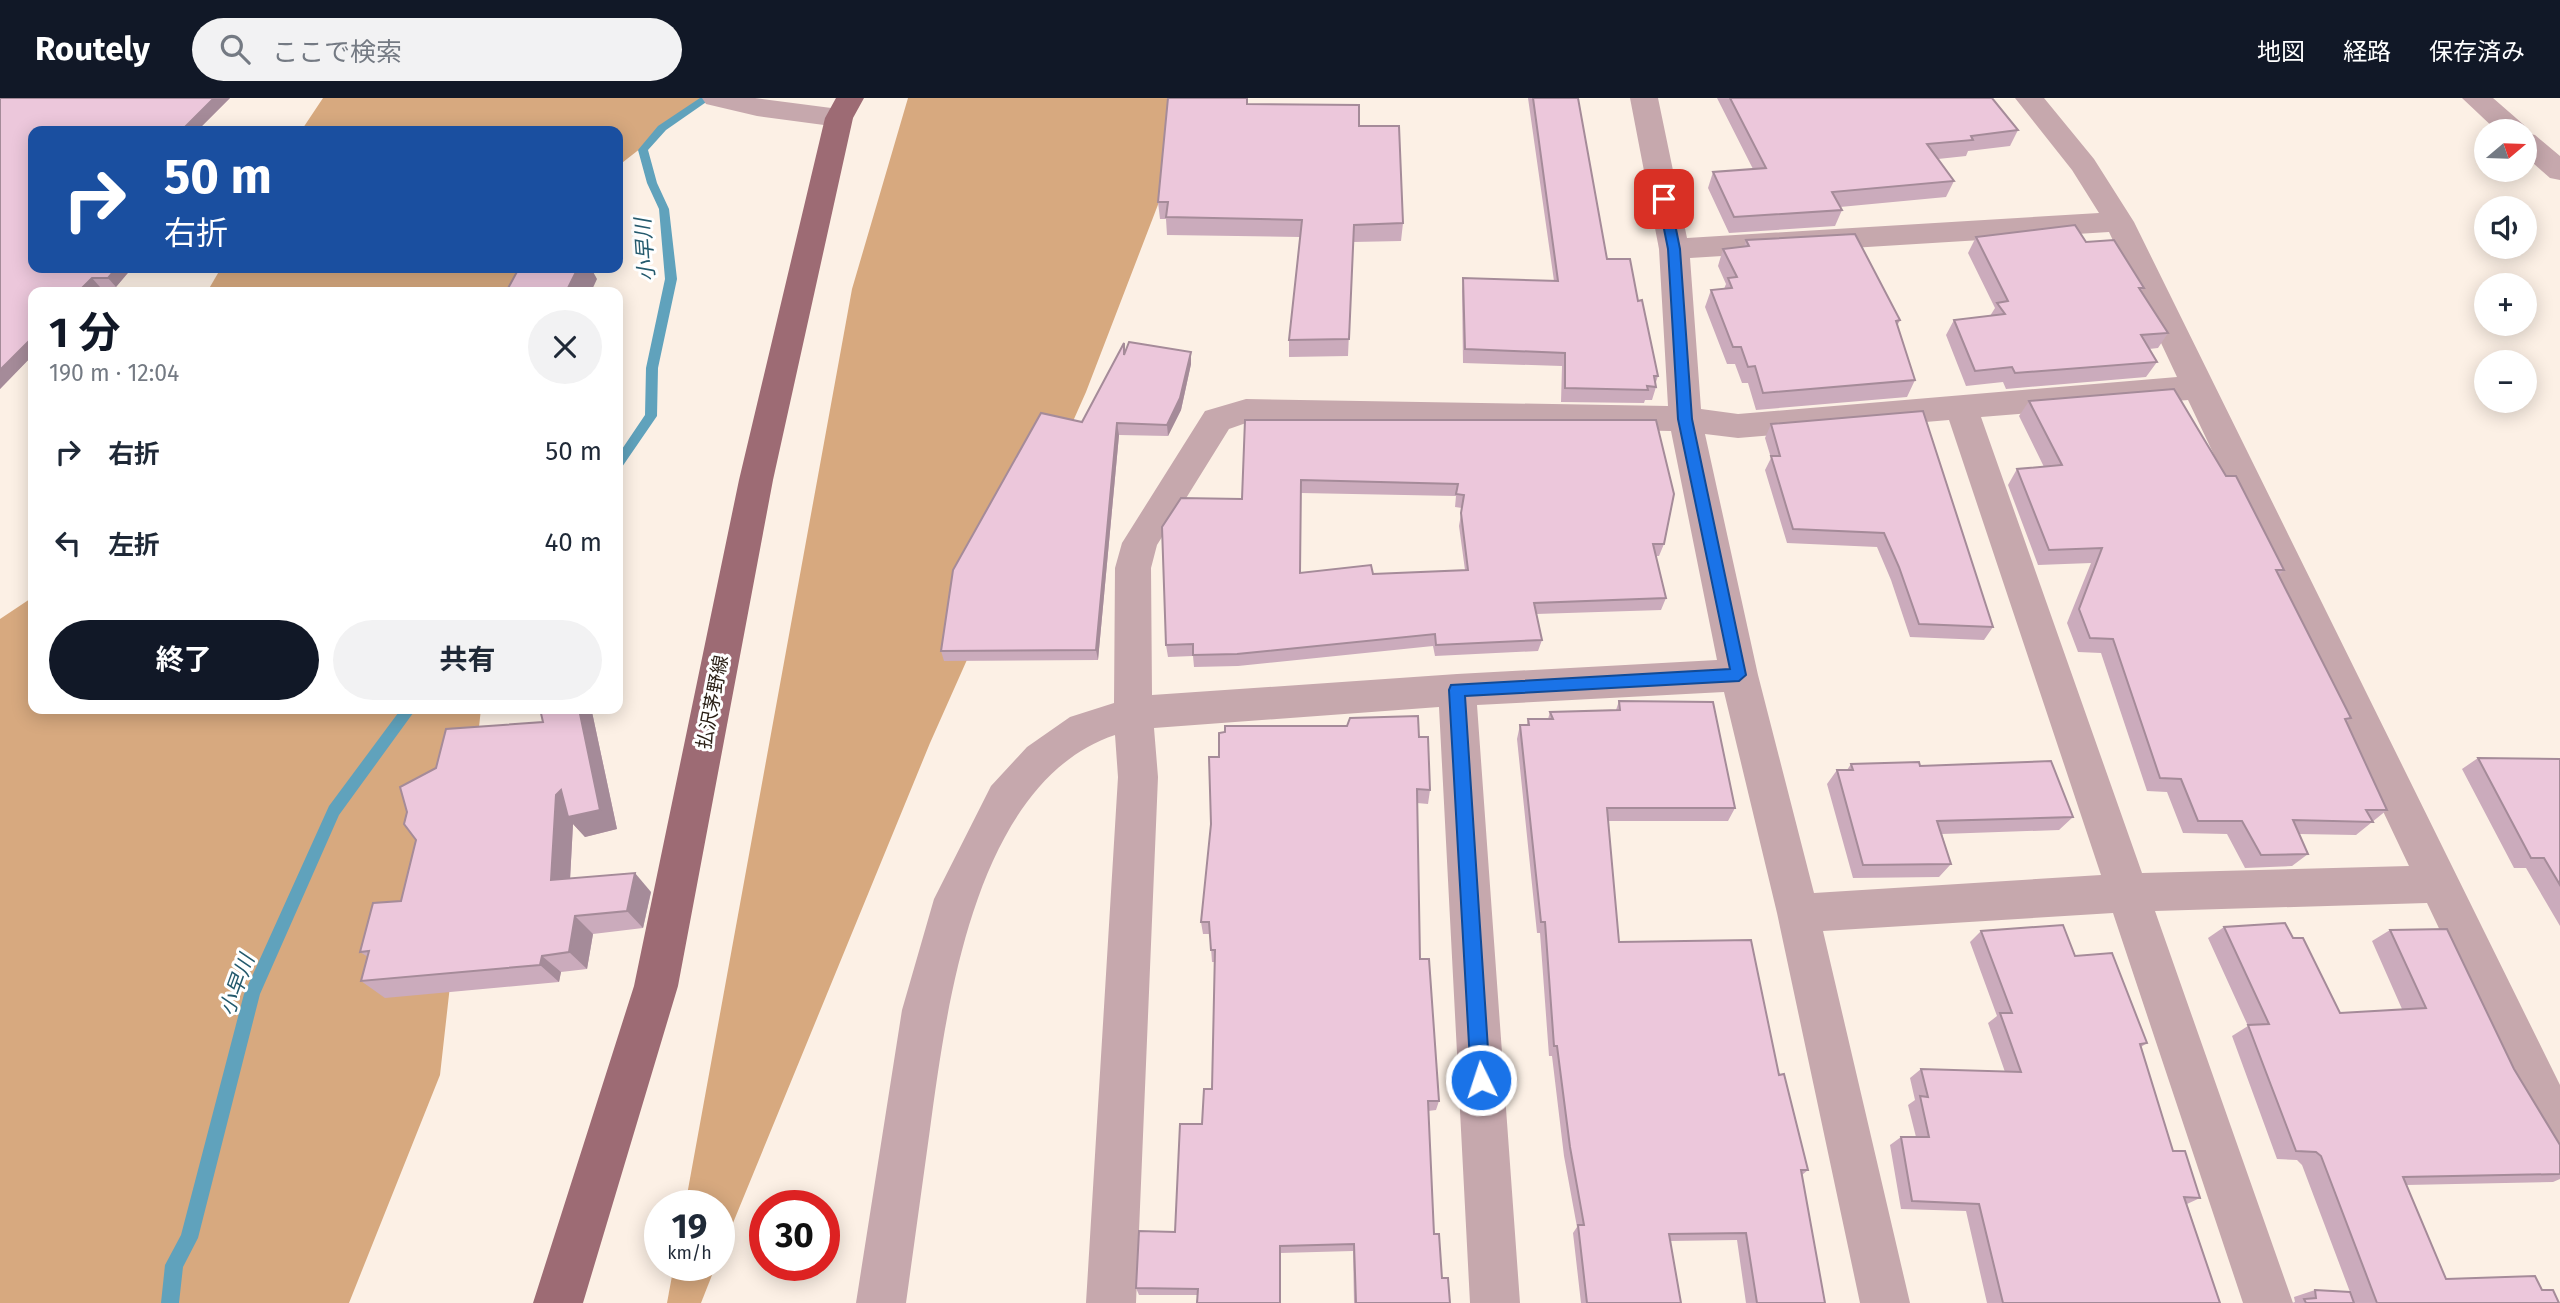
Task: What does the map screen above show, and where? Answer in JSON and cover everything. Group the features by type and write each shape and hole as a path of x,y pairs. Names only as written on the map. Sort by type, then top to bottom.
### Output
{"main road":[{"name":"払沢茅野線","path":"558,1303 656,986 756,480 844,108"}],"street":[{"path":"1644,98 1674,249 1685,419 1739,675 1798,913 1885,1303"},
{"path":"2029,98 2084,165 2119,222 2560,1134"},
{"path":"2476,98 2500,119"},
{"path":"724,100 844,108"},
{"path":"2538,153 2560,172"},
{"path":"1674,249 2119,222"},
{"path":"1111,1303 1138,777 1133,713 1133,568 1140,543 1217,420 1246,411 1685,419 1738,426 2199,387"},
{"path":"1961,407 2268,1303"},
{"path":"881,1303 924,1010 955,899 1005,798 1041,759 1084,729 1133,713 1457,690 1739,675"},
{"path":"1457,690 1494,1303"},
{"path":"1798,913 2126,893 2438,884"}],"shaded area":[{"path":"323,98 705,98 623,162 623,126 304,126"},
{"path":"908,98 1199,98 1086,392 930,743 735,1218 735,1190 688,1190 852,289"},
{"path":"218,273 571,273 566,287 210,287"},
{"path":"28,600 28,714 480,714 440,1075 349,1303 0,1303 0,619"},
{"path":"671,1281 710,1281 701,1303 667,1303"}],"building":[{"path":"0,98 214,98 186,126 28,126 28,273 112,273 108,278 92,278 83,287 28,287 28,342 0,370"},
{"path":"1168,98 1247,98 1247,104 1359,105 1359,126 1399,126 1403,223 1354,225 1349,339 1289,340 1302,220 1166,217 1168,202 1158,202"},
{"path":"1533,98 1578,98 1607,259 1630,259 1638,301 1642,300 1658,376 1654,376 1656,387 1647,386 1648,390 1565,388 1565,353 1465,349 1463,278 1558,281"},
{"path":"1730,98 1992,98 2018,130 1971,136 1973,140 1927,144 1954,181 1832,192 1842,210 1734,217 1713,172 1766,168"},
{"path":"2075,225 2086,242 2114,240 2144,288 2139,288 2168,333 2141,335 2157,362 2015,373 2012,367 1975,371 1954,320 2005,314 1997,303 2008,301 1976,237"},
{"path":"1855,234 1900,320 1896,321 1915,380 1763,393 1755,366 1748,367 1741,347 1733,347 1711,290 1732,288 1728,278 1737,277 1723,249 1749,246 1746,240"},
{"path":"516,273 576,273 568,287 509,287"},
{"path":"1129,342 1191,352 1180,398 1167,425 1117,423 1096,650 941,651 953,570 1041,413 1082,422 1124,343 1124,355"},
{"path":"2174,389 2226,476 2236,476 2284,570 2276,570 2351,718 2345,719 2387,810 2366,810 2373,822 2293,820 2308,854 2261,855 2242,821 2198,821 2181,779 2160,778 2113,639 2090,638 2079,609 2102,548 2049,550 2017,469 2062,465 2029,401"},
{"path":"1923,411 1993,627 1919,624 1884,533 1793,529 1771,456 1780,456 1771,424"},
{"path":"1245,420 1656,420 1674,494 1664,544 1653,544 1666,598 1534,603 1542,640 1436,645 1435,634 1237,654 1193,655 1193,644 1166,645 1162,527 1181,498 1242,499","holes":["1301,480 1458,484 1456,494 1464,495 1461,513 1468,570 1373,574 1371,565 1300,573"]},
{"path":"1619,701 1713,702 1735,808 1607,808 1619,942 1751,940 1779,1075 1784,1074 1808,1170 1801,1170 1825,1303 1757,1303 1746,1233 1669,1234 1681,1303 1587,1303 1578,1225 1584,1225 1570,1147 1557,1046 1554,1046 1545,922 1541,922 1520,725 1529,725 1528,719 1553,719 1550,712 1620,710"},
{"path":"541,714 580,714 600,810 568,817 561,790 556,795 551,880 635,873 627,911 575,916 569,952 542,956 540,965 361,981 369,951 360,952 373,903 401,901 416,840 404,824 407,812 400,787 436,768 446,729 543,722"},
{"path":"1418,716 1419,737 1428,737 1430,790 1417,789 1420,959 1429,959 1439,1101 1428,1101 1434,1234 1439,1234 1442,1278 1448,1278 1450,1303 1356,1303 1354,1244 1280,1246 1280,1303 1197,1303 1198,1289 1136,1288 1139,1231 1175,1232 1180,1124 1202,1124 1204,1089 1212,1089 1215,950 1211,950 1209,922 1201,922 1211,824 1209,757 1219,757 1219,733 1225,732 1225,726 1347,726 1350,718"},
{"path":"2478,758 2560,759 2560,885 2544,858 2531,858"},
{"path":"2051,761 2073,817 1937,821 1951,864 1863,865 1837,770 1853,770 1851,764 1919,762 1920,766"},
{"path":"2285,923 2293,938 2303,938 2340,1013 2426,1008 2390,930 2447,929 2514,1069 2560,1145 2560,1174 2403,1177 2446,1279 2535,1276 2542,1290 2553,1290 2559,1303 2377,1303 2321,1156 2316,1152 2296,1151 2248,1025 2269,1024 2224,927"},
{"path":"2063,925 2075,956 2112,953 2147,1043 2140,1044 2173,1151 2185,1151 2200,1198 2184,1197 2220,1303 2003,1303 1979,1204 1912,1201 1901,1137 1929,1137 1920,1096 1928,1097 1921,1069 2021,1072 2000,1013 2012,1013 1981,931"},
{"path":"2315,1290 2350,1292 2354,1303 2306,1303 2304,1299 2316,1298"}],"waterway":[{"name":"小早川","path":"623,457 651,416 652,368 671,279 664,209 652,183 643,150 662,128 707,98"},
{"name":"小早川","path":"170,1303 174,1265 189,1238 252,994 334,811 405,714"}],"route":[{"path":"1481,1080 1457,690 1739,675 1685,419 1674,249 1664,199"}]}
